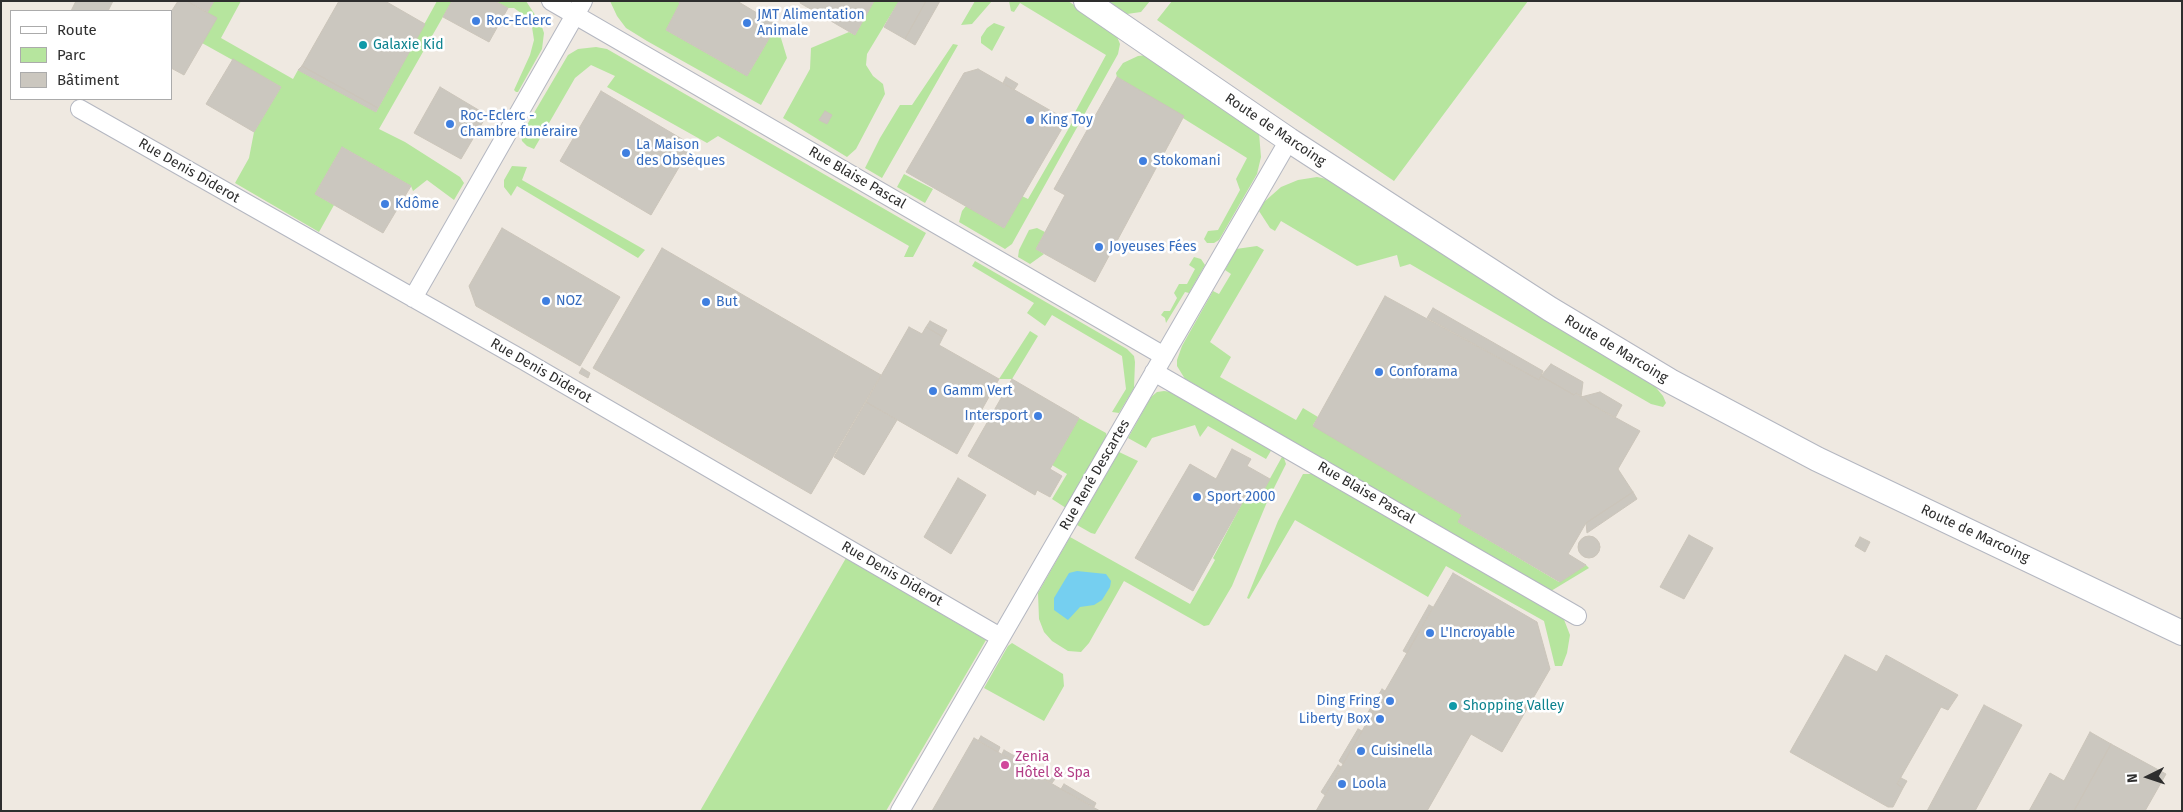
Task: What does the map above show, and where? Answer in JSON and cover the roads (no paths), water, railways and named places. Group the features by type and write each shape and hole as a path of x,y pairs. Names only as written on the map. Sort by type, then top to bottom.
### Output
{"street":[{"name":"Rue Blaise Pascal","path":"551,1 579,8 1164,356"},
{"name":"Route de Marcoing","path":"1086,1 1289,140 1550,309 1692,394 1817,459 2182,633"},
{"path":"413,298 579,8"},
{"name":"Rue Denis Diderot","path":"80,109 413,298 1000,637"},
{"name":"Rue René Descartes","path":"900,811 1289,140"},
{"name":"Rue Blaise Pascal","path":"1154,372 1577,616"}],"water":[{"path":"1077,571 1106,574 1111,581 1110,587 1102,600 1094,605 1080,607 1068,620 1054,610 1054,598 1069,573"}],"place":[{"name":"Roc-Eclerc","path":"476,21"},
{"name":"JMT Alimentation Animale","path":"747,23"},
{"name":"Galaxie Kid","path":"363,45"},
{"name":"King Toy","path":"1030,120"},
{"name":"Roc-Eclerc - Chambre funéraire","path":"450,124"},
{"name":"La Maison des Obsèques","path":"626,153"},
{"name":"Stokomani","path":"1143,161"},
{"name":"Kdôme","path":"385,204"},
{"name":"Joyeuses Fées","path":"1099,247"},
{"name":"NOZ","path":"546,301"},
{"name":"But","path":"706,302"},
{"name":"Conforama","path":"1379,372"},
{"name":"Gamm Vert","path":"933,391"},
{"name":"Intersport","path":"1038,416"},
{"name":"Sport 2000","path":"1197,497"},
{"name":"L'Incroyable","path":"1430,633"},
{"name":"Ding Fring","path":"1390,701"},
{"name":"Shopping Valley","path":"1453,706"},
{"name":"Liberty Box","path":"1380,719"},
{"name":"Cuisinella","path":"1361,751"},
{"name":"Zenia Hôtel & Spa","path":"1005,765"},
{"name":"Loola","path":"1342,784"}]}
